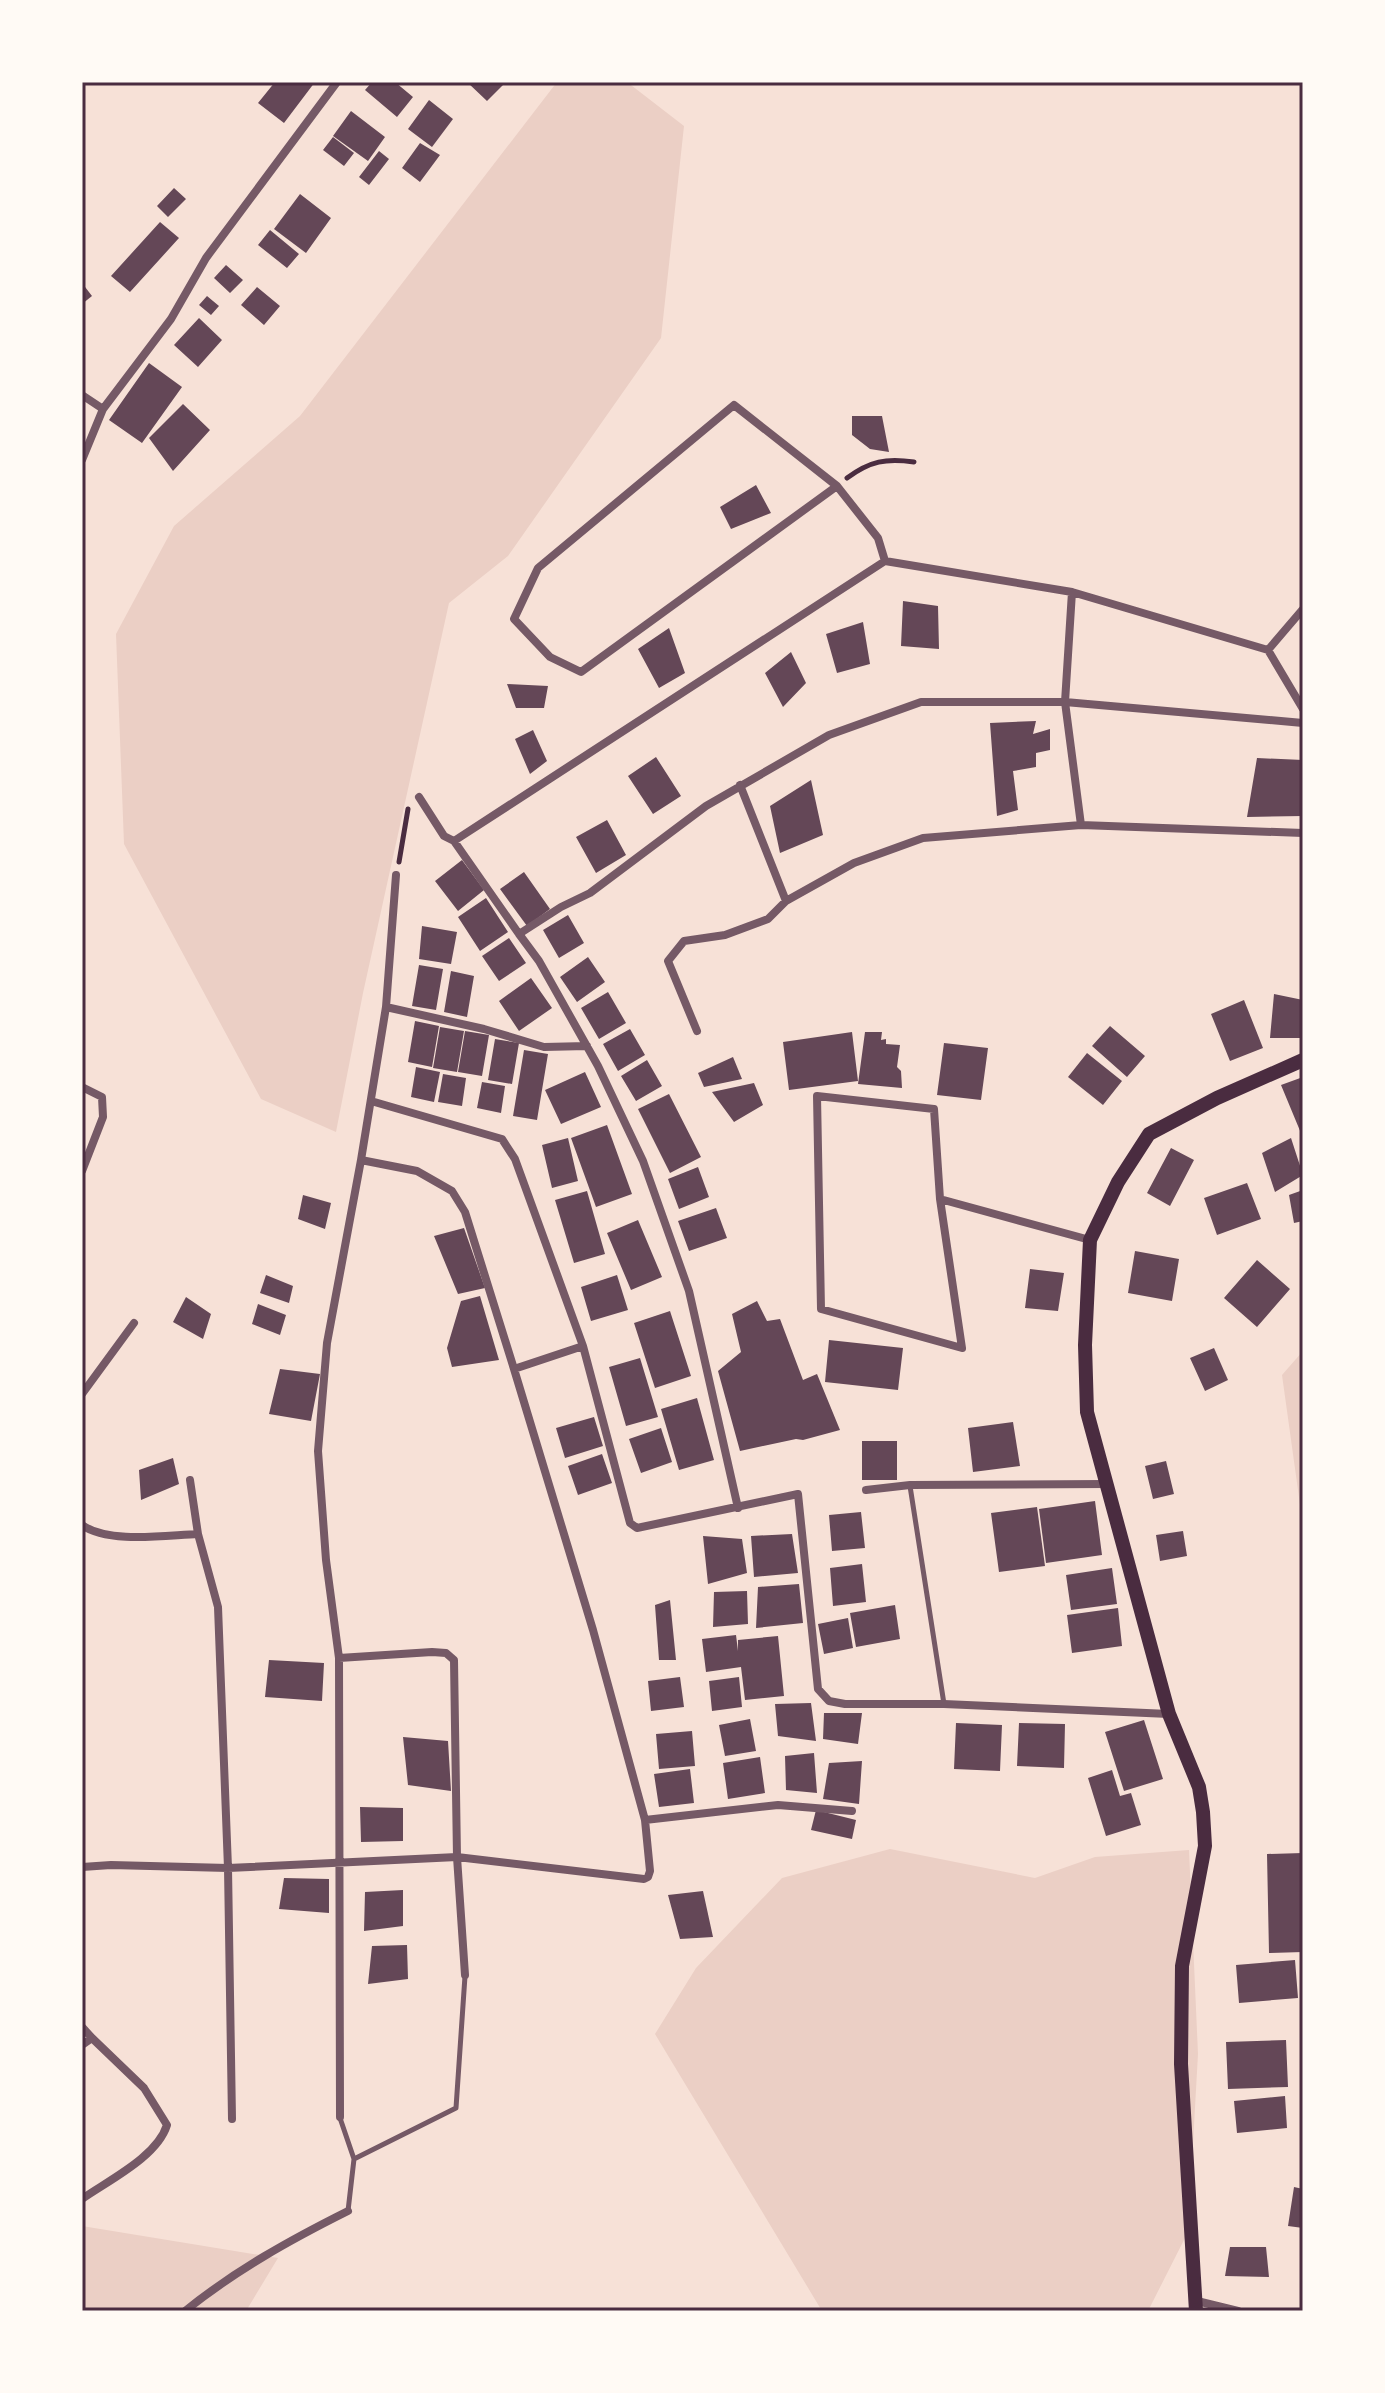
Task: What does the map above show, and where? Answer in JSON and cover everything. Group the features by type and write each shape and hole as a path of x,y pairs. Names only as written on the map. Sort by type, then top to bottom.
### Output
{"main road":[{"path":"1197,2306 1181,2064 1182,1966 1205,1846 1199,1787 1169,1714 1087,1412 1085,1345 1090,1240 1118,1182 1149,1134 1217,1098 1303,1060"}],"street":[{"path":"82,460 103,409 171,319 206,258 337,82"},
{"path":"82,395 103,409"},
{"path":"837,486 581,672 550,657 514,619 538,568 734,405 837,486 878,538 885,561"},
{"path":"454,841 885,561 1072,592 1268,650 1303,709"},
{"path":"1072,592 1065,702 1081,825"},
{"path":"1268,650 1303,609"},
{"path":"519,934 590,893 706,806 740,785 829,735 921,702 1065,702 1303,723"},
{"path":"740,785 786,901"},
{"path":"419,797 444,836 454,841 539,961 587,1046 643,1161 689,1291 738,1508"},
{"path":"697,1031 668,961 684,941 725,935 768,919 786,901 854,863 923,838 1081,825 1303,833"},
{"path":"340,2117 339,1658 326,1560 318,1451 327,1343 386,1007 396,875"},
{"path":"386,1007 484,1029 544,1047 587,1046"},
{"path":"82,1087 102,1097 103,1117 82,1171"},
{"path":"817,1096 934,1109 940,1199 962,1348 821,1309 817,1096"},
{"path":"371,1101 502,1139 515,1159 583,1346 630,1523 637,1528 798,1494 818,1689 829,1701 1169,1714"},
{"path":"82,1867 228,1868 457,1857 644,1879 648,1877 645,1820 593,1630 465,1212 452,1191 417,1171 361,1160"},
{"path":"940,1199 1090,1240"},
{"path":"82,1394 134,1323"},
{"path":"514,1369 583,1346"},
{"path":"190,1480 198,1534 218,1607 228,1868 232,2119"},
{"path":"866,1490 910,1485 1106,1484"},
{"path":"82,1525 103,1534 198,1534"},
{"path":"339,1658 446,1653 454,1660 457,1857 465,1975"},
{"path":"645,1820 778,1805 852,1811"},
{"path":"82,2027 144,2088 167,2125 163,2138 152,2150 82,2199"},
{"path":"82,2045 92,2038"},
{"path":"185,2311 219,2284 279,2245 348,2211"},
{"path":"1197,2306 1238,2311"}],"lane":[{"path":"910,1485 944,1704"},
{"path":"354,2159 456,2108 465,1975"},
{"path":"340,2117 354,2159 348,2211"}],"path":[{"path":"837,486 865,465 896,460 914,462"},
{"path":"396,875 410,798 419,797"}],"shaded area":[{"path":"557,82 627,82 684,126 661,338 508,556 449,603 363,993 336,1132 261,1099 124,844 116,634 174,526 300,416"},
{"path":"1303,1351 1303,1526 1282,1375"},
{"path":"890,1849 1035,1878 1095,1857 1189,1850 1198,2054 1188,2232 1148,2311 822,2311 655,2034 696,1968 782,1878"},
{"path":"82,2226 278,2258 246,2311 82,2311"}],"building":[{"path":"275,82 315,82 284,123 258,103"},
{"path":"372,82 395,82 413,97 397,117 365,90"},
{"path":"467,82 506,82 487,101"},
{"path":"429,100 453,119 432,147 408,129"},
{"path":"351,111 385,137 368,161 333,136"},
{"path":"333,137 354,153 344,166 323,150"},
{"path":"420,143 440,155 420,182 402,168"},
{"path":"379,151 389,159 369,185 359,177"},
{"path":"174,188 186,199 168,217 157,206"},
{"path":"300,194 331,218 306,253 274,229"},
{"path":"160,222 179,238 130,292 111,276"},
{"path":"270,230 299,254 287,268 258,245"},
{"path":"226,265 243,280 230,293 214,278"},
{"path":"82,283 92,296 82,304"},
{"path":"257,287 280,306 264,325 241,305"},
{"path":"207,296 219,306 211,315 199,305"},
{"path":"199,318 222,340 198,367 174,345"},
{"path":"149,363 182,387 142,443 109,420"},
{"path":"183,404 210,430 173,471 149,438"},
{"path":"852,416 882,416 889,452 870,449 852,435"},
{"path":"756,485 771,513 731,529 720,507"},
{"path":"903,601 938,606 939,649 901,646"},
{"path":"863,622 870,664 837,673 826,634"},
{"path":"669,628 685,673 659,688 638,649"},
{"path":"791,652 806,683 783,707 765,673"},
{"path":"507,684 548,686 544,708 516,708"},
{"path":"1036,721 1033,734 1050,729 1050,750 1036,753 1036,767 1013,771 1018,810 997,816 990,723"},
{"path":"533,730 547,761 530,774 515,739"},
{"path":"656,757 681,796 653,814 628,776"},
{"path":"1257,758 1303,760 1303,816 1247,817"},
{"path":"811,780 823,835 780,853 770,806"},
{"path":"607,820 626,855 596,873 576,837"},
{"path":"462,860 484,890 458,911 435,881"},
{"path":"524,872 550,909 527,926 500,889"},
{"path":"486,898 508,932 480,951 458,917"},
{"path":"568,915 584,943 559,958 543,930"},
{"path":"422,926 457,932 451,964 419,959"},
{"path":"509,938 526,963 499,981 482,956"},
{"path":"588,957 605,982 577,1002 560,977"},
{"path":"419,965 443,969 436,1010 412,1006"},
{"path":"451,971 474,976 467,1017 444,1012"},
{"path":"531,978 552,1008 519,1031 499,1001"},
{"path":"608,992 626,1023 599,1039 581,1008"},
{"path":"1274,994 1303,1000 1303,1038 1270,1038"},
{"path":"1244,1000 1263,1048 1230,1061 1211,1014"},
{"path":"415,1021 439,1026 432,1067 408,1062"},
{"path":"1110,1026 1145,1056 1127,1077 1092,1046"},
{"path":"440,1027 464,1031 457,1072 433,1068"},
{"path":"630,1029 645,1055 618,1071 603,1044"},
{"path":"465,1031 489,1035 482,1076 458,1072"},
{"path":"852,1032 858,1081 789,1090 783,1042"},
{"path":"865,1032 882,1032 881,1040 886,1039 886,1044 900,1045 897,1067 901,1071 902,1088 858,1084"},
{"path":"495,1039 519,1043 512,1084 488,1080"},
{"path":"944,1043 988,1048 981,1100 937,1095"},
{"path":"524,1050 548,1054 537,1120 513,1116"},
{"path":"1087,1053 1122,1081 1103,1105 1068,1077"},
{"path":"733,1057 742,1079 704,1087 698,1073"},
{"path":"647,1060 662,1086 636,1101 621,1076"},
{"path":"416,1067 440,1072 434,1102 411,1097"},
{"path":"585,1072 601,1107 561,1124 545,1090"},
{"path":"443,1074 466,1078 462,1106 438,1102"},
{"path":"1303,1077 1303,1138 1281,1085"},
{"path":"482,1082 505,1086 501,1113 477,1108"},
{"path":"754,1083 763,1105 734,1122 712,1092"},
{"path":"669,1094 701,1157 670,1173 638,1109"},
{"path":"607,1125 632,1194 596,1207 571,1138"},
{"path":"568,1138 578,1181 552,1188 542,1145"},
{"path":"1291,1138 1303,1175 1275,1192 1262,1153"},
{"path":"1171,1148 1194,1160 1170,1206 1147,1193"},
{"path":"698,1167 709,1197 679,1209 668,1179"},
{"path":"1247,1183 1261,1219 1217,1235 1204,1198"},
{"path":"1303,1190 1303,1221 1294,1223 1289,1195"},
{"path":"587,1191 605,1254 574,1263 555,1200"},
{"path":"303,1195 331,1203 325,1229 298,1219"},
{"path":"716,1208 727,1238 689,1251 678,1221"},
{"path":"638,1220 662,1277 631,1290 607,1233"},
{"path":"464,1228 485,1288 458,1294 434,1236"},
{"path":"1135,1251 1179,1259 1172,1301 1128,1293"},
{"path":"1257,1260 1290,1289 1257,1327 1224,1298"},
{"path":"1030,1269 1064,1273 1058,1311 1025,1308"},
{"path":"266,1275 293,1286 289,1303 260,1293"},
{"path":"617,1275 628,1310 591,1321 581,1287"},
{"path":"480,1296 499,1360 452,1367 447,1348 461,1301"},
{"path":"186,1297 211,1314 203,1339 173,1322"},
{"path":"757,1301 767,1321 780,1319 803,1380 817,1374 840,1430 740,1451 718,1371 741,1352 732,1314"},
{"path":"258,1304 286,1315 280,1335 252,1324"},
{"path":"670,1311 691,1376 655,1388 634,1323"},
{"path":"829,1340 903,1348 898,1390 825,1382"},
{"path":"1214,1348 1228,1380 1205,1391 1190,1358"},
{"path":"640,1358 658,1417 626,1426 609,1367"},
{"path":"280,1369 320,1374 311,1421 269,1414"},
{"path":"697,1398 714,1460 679,1470 661,1409"},
{"path":"594,1417 603,1446 565,1458 556,1428"},
{"path":"1013,1422 1020,1466 973,1472 968,1428"},
{"path":"661,1428 672,1462 641,1473 629,1439"},
{"path":"862,1441 897,1441 897,1480 862,1480"},
{"path":"602,1454 612,1483 578,1495 568,1466"},
{"path":"173,1458 179,1484 141,1500 139,1470"},
{"path":"1166,1461 1174,1494 1153,1499 1145,1466"},
{"path":"1095,1501 1102,1555 1046,1563 1039,1509"},
{"path":"1037,1507 1045,1566 999,1572 991,1513"},
{"path":"861,1512 865,1548 832,1551 829,1515"},
{"path":"1183,1531 1187,1556 1160,1561 1156,1535"},
{"path":"792,1534 798,1573 754,1577 751,1536"},
{"path":"703,1536 742,1539 747,1573 708,1584"},
{"path":"862,1564 866,1602 833,1606 830,1568"},
{"path":"1112,1568 1117,1604 1071,1610 1066,1575"},
{"path":"799,1584 803,1623 756,1628 758,1587"},
{"path":"747,1591 748,1624 713,1627 714,1592"},
{"path":"670,1600 676,1660 659,1660 655,1605"},
{"path":"895,1605 900,1639 856,1647 850,1613"},
{"path":"1118,1608 1122,1646 1072,1653 1067,1615"},
{"path":"848,1618 853,1648 824,1654 818,1624"},
{"path":"736,1635 738,1651 738,1640 778,1636 784,1696 745,1700 741,1667 706,1672 702,1639"},
{"path":"269,1660 324,1663 322,1701 265,1697"},
{"path":"680,1677 684,1707 651,1711 648,1681"},
{"path":"739,1677 742,1707 712,1711 709,1681"},
{"path":"811,1703 816,1741 778,1736 775,1704"},
{"path":"824,1713 862,1713 858,1744 823,1739"},
{"path":"750,1719 756,1751 725,1756 719,1725"},
{"path":"1144,1720 1163,1779 1124,1791 1105,1732"},
{"path":"956,1723 1002,1725 1000,1771 954,1769"},
{"path":"1019,1723 1065,1724 1064,1768 1017,1766"},
{"path":"692,1731 695,1766 659,1769 656,1734"},
{"path":"403,1737 448,1741 451,1791 408,1785"},
{"path":"814,1753 817,1793 786,1790 785,1756"},
{"path":"760,1757 765,1793 728,1799 723,1763"},
{"path":"862,1761 859,1804 823,1799 829,1763"},
{"path":"690,1769 694,1803 659,1807 654,1774"},
{"path":"1112,1770 1120,1796 1131,1793 1141,1825 1106,1836 1088,1778"},
{"path":"360,1807 403,1808 403,1841 361,1842"},
{"path":"816,1810 856,1820 852,1839 811,1830"},
{"path":"1303,1853 1303,1952 1269,1953 1267,1854"},
{"path":"284,1878 329,1879 329,1913 279,1909"},
{"path":"403,1890 403,1926 364,1931 365,1892"},
{"path":"703,1891 713,1937 680,1939 668,1895"},
{"path":"407,1945 408,1979 368,1984 372,1946"},
{"path":"1295,1960 1298,1998 1239,2003 1236,1965"},
{"path":"1286,2040 1288,2087 1228,2089 1226,2042"},
{"path":"1285,2096 1287,2128 1237,2133 1234,2101"},
{"path":"1294,2187 1303,2189 1303,2228 1288,2226"},
{"path":"1230,2247 1266,2247 1269,2277 1225,2276"}]}
